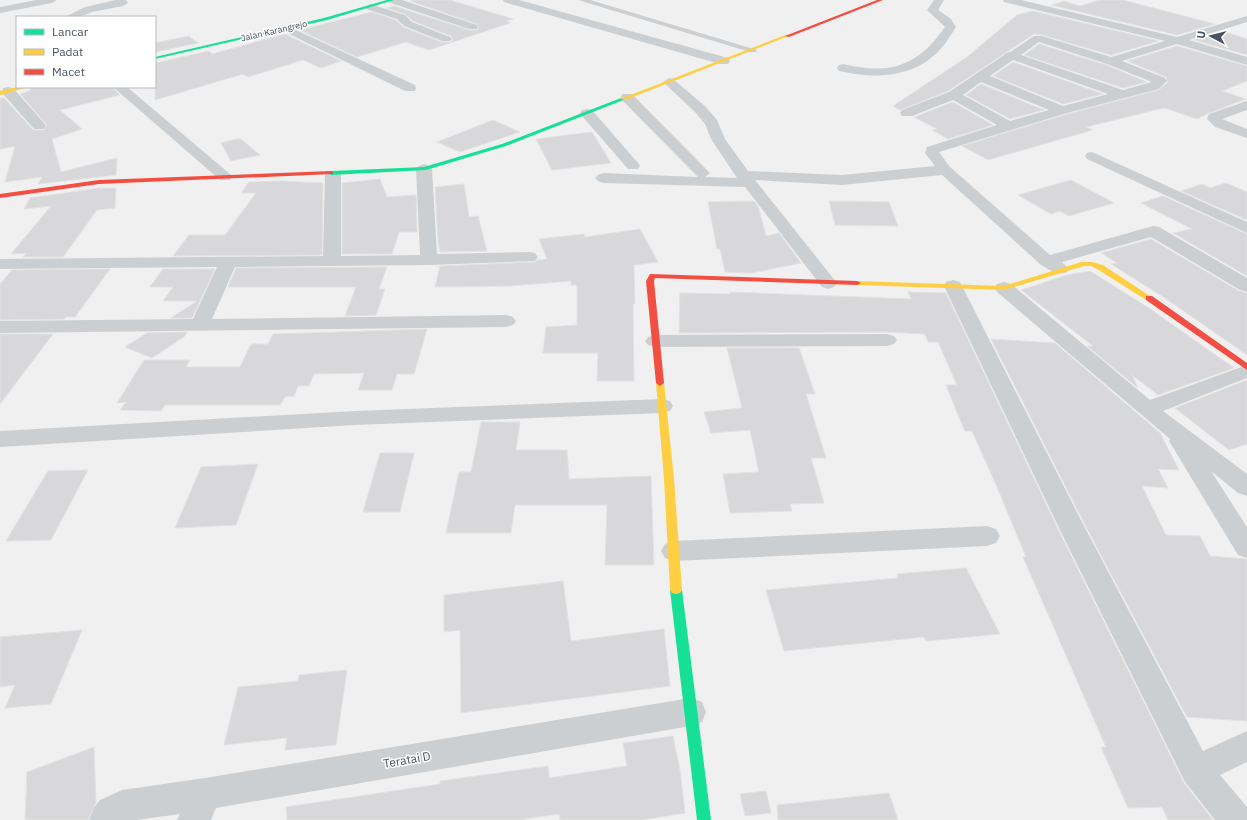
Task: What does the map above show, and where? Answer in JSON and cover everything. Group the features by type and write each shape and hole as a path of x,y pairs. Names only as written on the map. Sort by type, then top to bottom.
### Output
{"street":[{"path":"0,10 52,0"},
{"path":"392,0 473,27"},
{"name":"Jalan Karangrejo","path":"156,53 300,21 373,3 392,0"},
{"path":"508,0 724,61"},
{"path":"0,196 76,184 424,169 504,144 881,0"},
{"path":"843,68 857,72 877,73 918,63 928,56 951,27 948,21 936,15 932,10 939,0"},
{"path":"1008,0 1028,3 1247,61"},
{"path":"1028,3 1040,0"},
{"path":"373,3 406,20 408,24 446,39"},
{"name":"Jalan Karangrejo","path":"156,58 285,28 373,3"},
{"path":"72,16 79,12 115,6"},
{"path":"1111,61 1247,19"},
{"path":"285,28 410,88"},
{"path":"907,113 954,95 1010,55 1038,38 1111,61 1161,81 1155,86 1062,110 932,150 932,154 945,170 1054,265 1092,264 1100,267 1157,303 1247,367"},
{"path":"1172,42 1247,69"},
{"path":"1010,55 1123,95"},
{"path":"980,77 1062,110"},
{"path":"669,82 708,118 718,139 746,179 828,283"},
{"path":"6,88 16,87"},
{"path":"6,88 39,126"},
{"path":"119,88 225,177"},
{"path":"954,95 1010,127"},
{"path":"627,97 702,173"},
{"path":"1247,105 1214,117 1214,119 1220,124 1247,134"},
{"path":"587,112 633,166"},
{"path":"1092,156 1247,228"},
{"path":"424,169 429,260"},
{"path":"603,178 842,180 945,170"},
{"path":"332,260 333,174"},
{"path":"704,820 677,606 669,479 650,281 653,276 1004,288 1054,265 1153,231 1164,236 1247,286"},
{"path":"0,264 429,260 529,257"},
{"path":"199,326 228,261"},
{"path":"953,286 1071,526 1196,771 1236,820"},
{"path":"1004,288 1147,409 1170,425 1247,487"},
{"path":"0,327 506,322"},
{"path":"655,341 887,340"},
{"path":"1147,409 1247,371"},
{"path":"0,439 355,418 662,406"},
{"path":"1170,425 1247,548"},
{"path":"674,551 987,536"},
{"name":"Teratai D","path":"114,813 200,807 691,712"},
{"path":"1196,771 1247,746"}],"lane":[{"path":"582,0 753,50"}],"building":[{"path":"450,0 513,19 506,21 510,23 429,50 406,42 357,57 299,30 372,12 396,20 403,27 441,42 450,42 453,40 451,36 413,21 405,14 387,8 394,6 469,30 477,30 479,28 477,24 410,1"},
{"path":"1099,0 1123,0 1215,24 1177,35 1051,5 1064,1 1080,6"},
{"path":"1033,11 1159,41 1111,55 1034,34 948,91 900,110 893,106 967,57 1017,15"},
{"path":"1222,31 1247,39 1247,55 1194,40"},
{"path":"285,34 341,61 321,68 303,60 248,77 243,74 155,100 156,63 209,51 212,54"},
{"path":"189,36 198,43 156,52 156,43"},
{"path":"1039,44 1106,65 1147,82 1123,88 1024,55"},
{"path":"1177,46 1247,66 1247,81 1222,91 1246,99 1197,119 1165,108 1155,110 1086,127 1093,130 988,160 962,146 1067,114 1159,90 1168,82 1166,77 1127,61"},
{"path":"1013,62 1103,94 1063,104 993,76"},
{"path":"981,84 1044,110 1010,119 966,95"},
{"path":"31,88 113,88 120,95 60,110 82,129 52,139 61,172 117,158 116,175 38,184 42,177 5,182 15,146 0,149 0,98 4,98 33,130 44,130 47,125 20,94 29,91"},
{"path":"953,102 993,125 948,139 932,130 937,129 914,117"},
{"path":"493,120 520,132 460,152 437,142"},
{"path":"592,132 611,163 552,170 536,139"},
{"path":"241,139 260,155 231,161 221,143"},
{"path":"380,179 387,197 416,195 417,232 399,232 392,254 342,254 342,183"},
{"path":"1071,180 1114,203 1069,216 1060,211 1051,214 1018,195"},
{"path":"280,181 323,183 322,255 173,256 189,235 225,235 256,193 241,193 249,182"},
{"path":"1226,183 1247,192 1247,220 1181,191 1202,184 1210,188"},
{"path":"464,184 469,217 478,216 487,251 440,252 435,187"},
{"path":"99,188 116,188 115,208 97,210 63,257 23,257 27,253 11,254 51,206 24,209 30,198"},
{"path":"1163,196 1247,234 1247,276 1173,233 1192,229 1141,203"},
{"path":"754,201 758,206 766,236 779,233 801,263 752,273 725,272 720,249 717,249 708,202"},
{"path":"829,201 889,202 898,226 835,225"},
{"path":"640,229 658,262 634,265 634,381 597,381 598,353 543,353 546,327 577,325 577,285 571,285 571,281 510,286 435,287 440,266 535,262 538,260 547,259 539,239 584,234 585,237"},
{"path":"1151,239 1239,291 1247,293 1247,355 1165,298 1111,264 1117,263 1101,253"},
{"path":"387,267 379,289 385,289 376,315 345,316 356,287 228,287 236,268"},
{"path":"110,269 75,317 66,317 64,319 0,320 0,284 12,270"},
{"path":"163,269 215,269 192,318 171,318 197,301 163,301 173,287 150,287"},
{"path":"1090,271 1149,308 1234,368 1158,395 1132,375 1138,388 1087,346 1093,346 1021,290 1067,275"},
{"path":"730,292 911,299 908,292 946,293 1057,527 1184,783 1213,820 1168,820 1162,807 1128,808 1101,747 1106,747 1023,557 1026,557 997,487 972,431 965,431 956,410 946,385 957,385 938,342 928,342 925,334 887,332 679,333 680,293 730,294"},
{"path":"427,329 414,374 397,374 392,390 358,390 364,373 314,374 309,386 298,386 294,396 285,397 280,405 165,405 161,411 120,410 126,402 117,403 144,360 190,360 186,367 240,367 251,344 268,344 273,334"},
{"path":"187,332 185,336 152,358 125,347 147,333"},
{"path":"0,334 53,334 0,404"},
{"path":"991,339 1055,343 1160,433 1179,470 1158,469 1168,488 1142,486 1166,535 1200,536 1210,556 1247,559 1247,721 1187,717 1085,525"},
{"path":"727,348 799,348 815,394 806,394 826,458 811,458 824,503 790,504 792,511 730,513 723,474 759,472 750,430 711,433 704,412 742,408"},
{"path":"1247,380 1247,444 1229,450 1175,408"},
{"path":"481,422 520,422 516,450 567,450 569,479 651,476 654,565 605,565 607,505 515,505 511,533 446,533 459,472 471,472"},
{"path":"380,453 414,453 400,512 363,512"},
{"path":"258,464 236,525 175,528 201,467"},
{"path":"88,470 51,540 6,541 48,471"},
{"path":"966,568 1000,634 926,641 924,637 784,651 766,590 898,578 897,574"},
{"path":"563,581 571,641 664,629 670,686 461,713 460,630 444,632 444,595"},
{"path":"82,630 51,704 5,708 15,685 0,687 0,637"},
{"path":"347,670 336,745 285,750 287,738 224,745 238,687 298,681 299,675"},
{"path":"673,736 680,770 685,813 642,820 560,820 559,814 519,820 287,820 286,807 440,784 440,781 548,766 549,778 627,766 623,743"},
{"path":"94,747 96,803 88,820 25,820 27,772"},
{"path":"766,791 771,813 745,816 740,794"},
{"path":"889,793 898,820 778,820 777,805"}],"traffic: fast":[{"path":"156,58 325,19 392,0"},
{"path":"331,173 424,169 504,145 623,99"},
{"path":"676,590 704,820"}],"traffic: slow":[{"path":"623,99 787,36"},
{"path":"0,93 21,88"},
{"path":"857,283 1004,288 1084,264 1092,264 1100,267 1149,298"},
{"path":"660,383 669,479 676,590"}],"traffic: jam":[{"path":"787,36 881,0"},
{"path":"0,196 99,182 331,173"},
{"path":"660,383 650,281 653,276 857,283"},
{"path":"1149,298 1247,367"}]}
